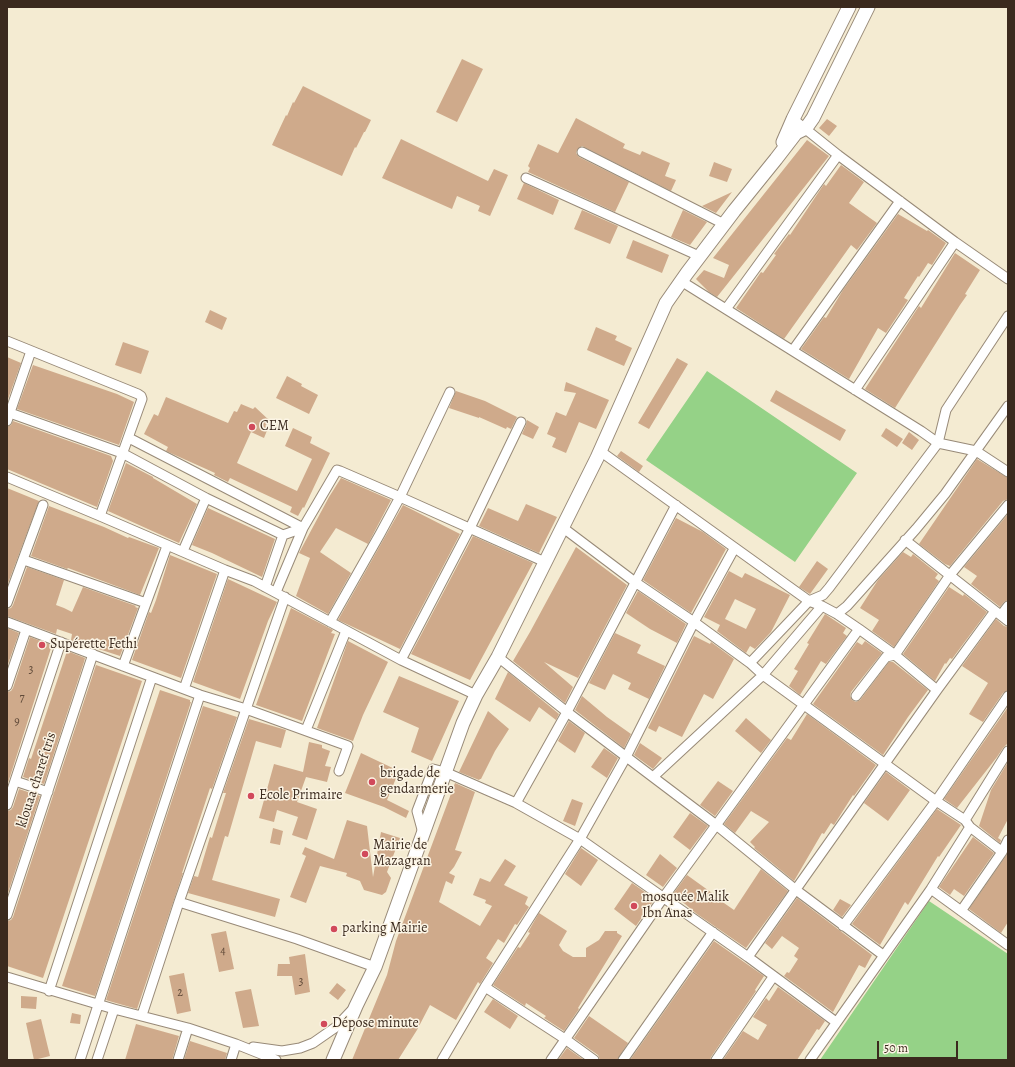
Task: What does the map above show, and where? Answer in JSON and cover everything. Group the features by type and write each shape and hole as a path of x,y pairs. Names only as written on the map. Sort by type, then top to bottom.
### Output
{"main road":[{"path":"776,159 793,118 849,7"},
{"path":"333,1060 356,1006 375,967 463,723 476,695 498,657 600,451 666,303 699,256 796,133 806,128 813,118 868,7"}],"street":[{"path":"793,118 838,155 1008,279"},
{"path":"582,152 724,224"},
{"path":"726,309 838,155"},
{"path":"526,178 699,256"},
{"path":"793,350 900,201"},
{"path":"855,390 956,242"},
{"path":"681,281 922,431 938,443 976,451 1008,472"},
{"path":"750,663 809,601 823,595 829,588 938,443 946,410 1008,316"},
{"path":"7,342 141,396 142,399 100,516"},
{"path":"31,351 8,417 122,453 206,498 283,535 303,528"},
{"path":"330,622 400,497 450,392"},
{"path":"837,614 847,606 916,529 945,494 1008,406"},
{"path":"401,660 470,528 521,422"},
{"path":"128,438 303,528"},
{"path":"600,451 676,505 734,549 809,601 837,614 859,629 895,655 937,690"},
{"path":"276,592 303,528 337,470 545,562"},
{"path":"7,477 167,546 183,551 265,586 401,660 476,695"},
{"path":"183,551 206,498"},
{"path":"7,603 24,560 42,505"},
{"path":"516,803 567,712 676,505"},
{"path":"856,696 886,657 895,655 950,575 1008,505"},
{"path":"562,528 635,582 694,622 968,823 1002,852"},
{"path":"265,586 283,535"},
{"path":"905,540 1001,616"},
{"path":"123,666 167,546"},
{"path":"442,1060 485,987 580,839 626,757 694,622 734,549"},
{"path":"24,560 146,603"},
{"path":"184,689 225,570"},
{"path":"142,1015 179,902 285,597"},
{"path":"653,777 763,674 822,606"},
{"path":"748,958 937,690 1008,606"},
{"path":"7,622 152,678 246,709 348,746 339,771"},
{"path":"551,1060 715,824 859,629"},
{"path":"7,686 26,630"},
{"path":"306,730 346,631"},
{"path":"7,805 61,642"},
{"name":"klouaa charef tris","path":"7,915 93,654"},
{"path":"498,657 567,712 715,824 796,890 883,955"},
{"path":"49,991 152,678"},
{"path":"80,1060 200,695"},
{"path":"843,926 936,801 1008,696"},
{"path":"810,1060 931,889 1008,751"},
{"path":"445,772 516,803 580,839 713,932 836,1022"},
{"path":"15,781 48,792"},
{"path":"961,911 1002,852 1008,840"},
{"path":"931,889 1008,946"},
{"path":"179,902 297,939 375,967"},
{"path":"623,1060 713,932"},
{"path":"7,977 98,1005 142,1015 188,1028 236,1044 276,1060"},
{"path":"716,1060 773,977"},
{"path":"485,987 565,1039 594,1060"},
{"path":"236,1044 282,1051 300,1048 324,1037 356,1006"},
{"path":"97,1060 114,1009"},
{"path":"178,1060 188,1028"},
{"path":"231,1060 236,1044"}],"green space":[{"path":"707,371 857,473 795,562 646,460"},
{"path":"929,901 1008,954 1008,1060 820,1060"}],"building":[{"path":"462,59 483,69 457,122 436,112"},
{"path":"303,86 371,120 356,148 355,147 342,176 272,145 286,115 287,116 293,102 294,103"},
{"path":"576,118 625,144 623,148 640,155 642,151 670,163 665,176 676,180 671,191 582,146 576,153 579,157 629,182 615,212 528,172 530,168 528,166 538,144 558,153"},
{"path":"827,119 837,126 829,136 819,128"},
{"path":"401,139 488,181 494,169 508,175 490,216 478,211 480,206 457,196 452,209 382,178"},
{"path":"807,140 829,156 717,297 709,292 696,279 704,270 724,278 729,265 713,258"},
{"path":"714,162 732,169 727,182 709,176"},
{"path":"841,165 864,182 849,203 877,223 857,250 851,245 784,339 736,308 761,272 763,273 776,255 774,254 789,234 790,235 824,184 826,186"},
{"path":"524,183 559,200 553,215 517,199"},
{"path":"732,192 716,213 702,206"},
{"path":"582,210 618,226 610,244 574,229"},
{"path":"683,210 707,222 690,245 671,237"},
{"path":"898,214 927,231 928,230 946,243 932,265 928,263 919,277 918,276 904,298 908,300 886,333 878,328 849,379 801,349 824,317 826,318 843,290"},
{"path":"633,240 669,255 662,273 626,258"},
{"path":"955,253 980,270 965,294 967,295 895,408 865,389 919,306 921,308"},
{"path":"210,310 227,318 222,330 205,322"},
{"path":"596,327 617,336 615,340 632,348 624,366 587,350"},
{"path":"123,342 149,351 141,374 115,365"},
{"path":"7,357 21,363 7,402"},
{"path":"677,358 688,364 649,429 638,423"},
{"path":"33,365 117,394 134,402 119,445 17,409"},
{"path":"287,376 302,384 301,386 318,395 309,414 276,398"},
{"path":"566,382 609,400 596,429 579,422 566,453 552,447 556,438 547,434 556,412 566,416 576,393 564,391"},
{"path":"776,390 846,430 840,441 770,401"},
{"path":"456,391 485,401 517,417 511,429 507,427 506,429 479,417 449,408"},
{"path":"166,397 228,423 234,411 237,412 241,404 253,409 255,407 270,421 265,426 268,428 264,438 251,432 237,463 297,491 312,459 285,446 293,428 312,437 310,443 330,453 304,508 303,507 298,516 290,512 292,507 230,478 228,482 214,475 215,473 166,451 168,447 144,434 154,414 158,416"},
{"path":"527,420 539,427 533,439 522,434"},
{"path":"13,421 111,456 113,461 97,507 7,469 7,427 11,425"},
{"path":"886,428 903,439 897,447 881,436"},
{"path":"909,432 919,440 912,450 902,443"},
{"path":"621,451 643,466 639,472 617,456"},
{"path":"977,459 1008,478 1008,499 1003,501 950,566 945,564 919,544"},
{"path":"126,463 153,477 197,504 179,543 108,511"},
{"path":"341,478 391,500 368,544 336,528 320,552 351,573 328,614 296,596 310,558 299,553"},
{"path":"7,488 39,501 7,586"},
{"path":"526,504 557,517 539,553 479,526 488,508 518,521"},
{"path":"403,505 460,534 400,649 338,620"},
{"path":"49,506 128,538 129,537 159,548 140,595 31,556"},
{"path":"208,508 275,539 262,577 192,545"},
{"path":"1008,514 1008,600 1000,607 971,584 977,576 964,567"},
{"path":"676,518 703,532 726,549 691,613 643,580"},
{"path":"473,536 533,563 470,680 411,654"},
{"path":"576,547 627,585 578,678 544,662 573,687 565,703 513,661"},
{"path":"903,552 911,557 913,554 938,574 935,578 939,581 894,647 872,631 879,620 860,608 878,580"},
{"path":"170,555 217,574 181,678 132,660 149,612 151,613 156,600"},
{"path":"817,561 828,569 810,594 799,587"},
{"path":"27,567 64,580 56,605 72,612 83,587 136,606 135,607 138,608 120,656 71,640 72,634 57,629 56,634 7,616 7,609 11,608 13,605"},
{"path":"729,571 742,578 745,573 790,595 771,632 755,649 750,646 746,653 717,631 720,625 704,617","holes":["735,599 756,609 746,629 725,619"]},
{"path":"228,579 277,602 268,621 240,699 193,682"},
{"path":"949,587 963,596 964,594 987,612 952,659 950,658 946,664 945,663 935,681 903,654"},
{"path":"638,591 686,624 677,643 650,629 626,613"},
{"path":"291,608 333,630 331,633 335,634 302,721 256,705"},
{"path":"825,614 846,628 843,633 847,636 826,664 821,661 800,695 789,686 798,671 794,669 809,644 807,643"},
{"path":"996,619 1004,626 1008,627 1008,690 1003,693 983,722 969,714 988,683 962,666"},
{"path":"7,628 19,633 7,667"},
{"path":"615,633 641,645 637,653 665,666 649,699 628,689 631,683 613,674 605,690 589,683"},
{"path":"694,636 710,644 711,642 734,659 713,699 704,694 682,737 659,726 656,732 648,728"},
{"path":"30,637 52,645 7,786 7,692 11,691 13,688"},
{"path":"348,641 388,662 363,715 353,741 317,728"},
{"path":"865,641 882,653 851,692 850,696 852,700 856,702 860,700 889,662 893,662 928,690 883,755 813,704 857,642 862,645"},
{"path":"67,651 85,658 44,784 23,777 29,758 31,759"},
{"path":"96,665 142,681 43,978 7,966 7,921 11,920 13,917"},
{"path":"508,672 559,714 556,720 539,707 530,722 495,699"},
{"path":"399,676 459,701 432,761 411,752 419,728 383,712"},
{"path":"160,690 190,700 191,702 95,996 62,986"},
{"path":"582,696 607,717 631,734 624,748 575,710"},
{"path":"203,706 237,717 212,789 210,788 137,1009 106,1000"},
{"path":"1008,707 1008,743 957,808 944,799"},
{"path":"488,711 509,729 495,751 481,779 479,780 459,772"},
{"path":"807,714 876,765 854,796 853,795 834,825 831,823 824,834 822,833 794,881 754,848 755,847 750,842 769,822 751,811 735,833 724,824 787,738 791,740"},
{"path":"746,718 771,740 761,753 735,731"},
{"path":"249,719 286,730 281,748 256,741 228,837 225,836 212,880 280,899 275,917 188,893 194,876 198,877 210,837 212,838 226,793 223,793"},
{"path":"569,721 585,733 575,753 558,741"},
{"path":"309,742 322,745 322,748 330,751 325,766 331,767 327,782 306,777 297,802 317,809 307,840 292,835 298,817 277,810 274,822 259,818 274,764 303,772"},
{"path":"640,743 662,758 653,769 634,755"},
{"path":"604,748 618,758 607,778 591,767"},
{"name":"brigade de gendarmerie","path":"361,753 399,771 387,800 409,811 406,818 384,807 345,793"},
{"path":"1008,762 1008,819 998,838 1001,840 1000,843 979,826 991,790"},
{"path":"886,772 910,790 888,821 864,803"},
{"path":"718,781 733,791 715,816 700,805"},
{"path":"455,783 475,792 455,850 462,852 449,873 455,876 452,884 446,881 439,902 480,926 492,906 485,903 486,900 473,895 480,878 490,882 505,859 516,866 504,885 528,897 525,904 529,907 517,925 515,924 504,943 498,939 486,958 493,963 480,984 478,982 456,1020 430,1005 417,1030 398,1060 352,1060 387,975 396,941"},
{"path":"19,789 40,796 7,896 7,811 11,810 13,807"},
{"path":"572,799 583,803 575,826 563,821"},
{"path":"937,809 961,825 939,857 938,856 908,905 905,902 880,945 852,924"},
{"path":"690,813 708,826 690,850 673,837"},
{"name":"Mairie de Mazagran","path":"347,820 367,826 373,877 381,832 400,838 387,872 391,878 386,892 382,895 364,890 360,881 346,876 347,873 320,866 306,903 290,897 306,856 302,854 305,847 334,859"},
{"path":"273,828 283,831 280,845 270,843"},
{"path":"973,837 994,853 964,896 954,889 950,895 939,887"},
{"path":"581,848 598,860 581,886 565,874"},
{"path":"1008,853 1008,922 1001,933 969,909"},
{"path":"660,854 677,868 663,887 646,875"},
{"path":"761,869 788,891 746,948 697,914 673,894 687,875 734,910"},
{"name":"mosquée Malik Ibn Anas","path":"632,883 654,900 636,926 614,909"},
{"path":"797,898 872,955 865,968 859,965 833,1012 784,976 787,972 789,973 798,959 794,956 799,948 782,936 772,949 765,943"},
{"path":"840,899 851,905 842,917 833,910"},
{"path":"539,913 567,931 559,945 563,951 573,957 586,957 586,948 599,940 605,931 617,931 617,933 622,936 578,1008 579,1009 564,1031 544,1018 546,1016 526,1003 525,1006 493,985 518,947 520,948 530,933 528,932"},
{"path":"226,931 234,969 219,972 211,934"},
{"path":"714,941 764,976 755,990 756,991 710,1060 630,1060"},
{"path":"305,954 310,992 295,995 292,976 277,976 278,964 290,964 289,957"},
{"path":"184,973 191,1011 177,1014 169,976"},
{"path":"337,983 346,990 338,1000 329,993"},
{"path":"778,987 825,1021 819,1030 817,1029 797,1060 723,1060 743,1031 758,1040 767,1025 753,1017 766,998 769,1001"},
{"path":"251,989 259,1026 243,1028 235,992"},
{"path":"21,996 37,997 36,1009 21,1008"},
{"path":"493,999 518,1016 510,1029 484,1012"},
{"path":"72,1013 81,1015 80,1024 70,1023"},
{"path":"589,1016 628,1043 617,1060 600,1060 598,1055 574,1038"},
{"path":"41,1019 50,1056 34,1060 26,1023"},
{"path":"136,1024 179,1036 172,1060 125,1060"},
{"path":"190,1041 227,1053 225,1060 184,1060"},
{"path":"567,1048 584,1060 558,1060"}],"place":[{"name":"CEM","path":"252,427"},
{"name":"Supérette Fethi","path":"42,645"},
{"name":"brigade de gendarmerie","path":"372,782"},
{"name":"Ecole Primaire","path":"251,796"},
{"name":"Mairie de Mazagran","path":"365,854"},
{"name":"mosquée Malik Ibn Anas","path":"634,906"},
{"name":"parking Mairie","path":"334,929"},
{"name":"Dépose minute","path":"324,1024"}]}
